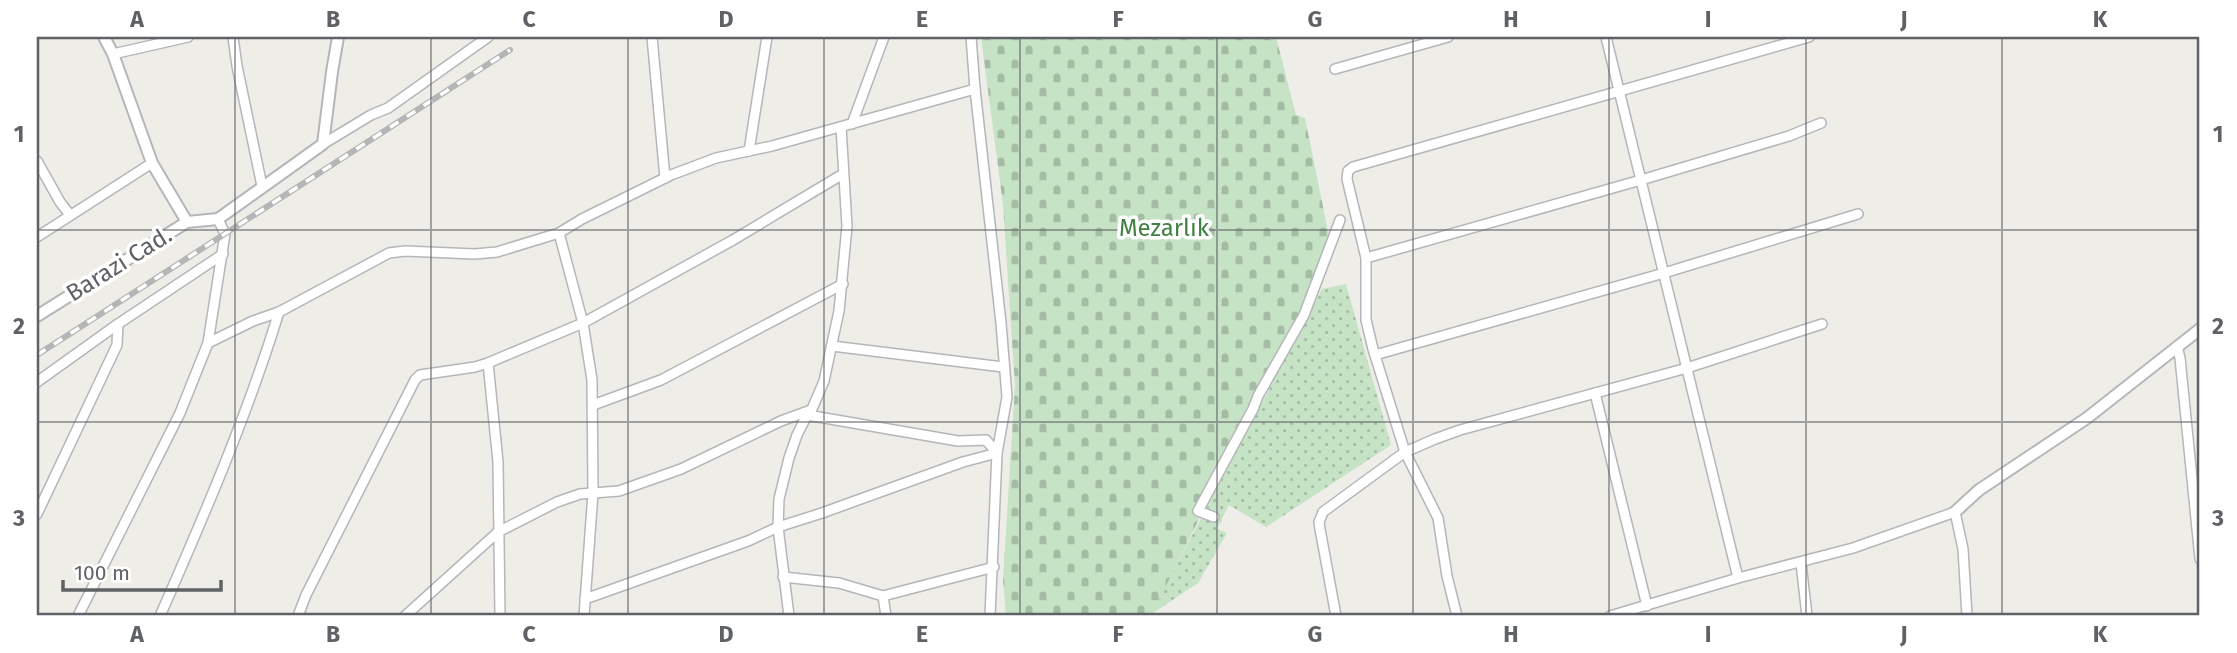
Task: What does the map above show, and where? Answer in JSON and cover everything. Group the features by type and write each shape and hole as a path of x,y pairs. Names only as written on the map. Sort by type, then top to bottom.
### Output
{"street":[{"path":"104,37 113,54 152,163 187,222"},
{"path":"113,54 188,37"},
{"path":"233,37 262,186"},
{"path":"323,144 338,37"},
{"path":"78,616 180,413 208,343 225,234 218,219 323,144 371,115 388,108 488,37"},
{"path":"652,37 665,178"},
{"path":"749,151 767,37"},
{"path":"852,124 884,37"},
{"path":"971,37 1007,397 997,453 990,616"},
{"path":"1335,69 1448,37"},
{"path":"1606,37 1738,578"},
{"path":"1457,616 1447,576 1438,518 1405,452 1366,320 1366,258 1347,179 1348,171 1353,167 1809,37"},
{"path":"208,343 253,321 279,312 389,253 405,251 487,254 559,233 665,178 716,158 841,127 975,89"},
{"path":"1366,258 1641,180 1789,136 1821,123"},
{"path":"789,616 778,527 779,499 789,458 824,381 843,284 847,226 841,127"},
{"path":"37,161 70,215"},
{"path":"37,237 152,163"},
{"path":"298,616 306,595 415,380 426,373 488,363 583,323 733,240 843,174"},
{"path":"1375,355 1664,273 1858,214"},
{"name":"Barazi Cad.","path":"37,316 187,222 218,219"},
{"path":"1214,517 1198,511 1304,314 1340,219"},
{"path":"559,233 583,323 592,380 593,493 584,616"},
{"path":"37,382 223,254"},
{"path":"593,405 662,380 843,284"},
{"path":"160,616 201,523 261,368 279,312"},
{"path":"37,514 117,345 118,324"},
{"path":"1336,616 1320,517 1323,512 1405,452 1460,430 1687,368 1822,324"},
{"path":"1611,616 1627,614 1738,578 1853,548 1955,512 1979,490 2087,418 2200,329"},
{"path":"832,346 1003,367"},
{"path":"2177,346 2182,372 2200,559"},
{"path":"488,363 498,462 500,616"},
{"path":"1595,393 1647,606"},
{"path":"405,616 498,531 556,502 580,494 619,491 681,469 781,421 810,412 958,441 986,440 997,453"},
{"path":"585,599 748,541 778,527 962,462 997,453"},
{"path":"1955,512 1963,549 1967,616"},
{"path":"1801,563 1807,616"},
{"path":"783,577 839,583 883,596 993,567"},
{"path":"883,596 886,616"}],"green space":[{"name":"Mezarlık","path":"981,37 1276,37 1296,115 1305,118 1332,251 1151,616 1006,616 1003,579 1015,386 1003,205"},
{"path":"1346,284 1391,445 1266,527 1229,505 1217,529 1227,533 1198,583 1150,615 1322,289"}],"railway":[{"path":"37,355 510,50"}]}
